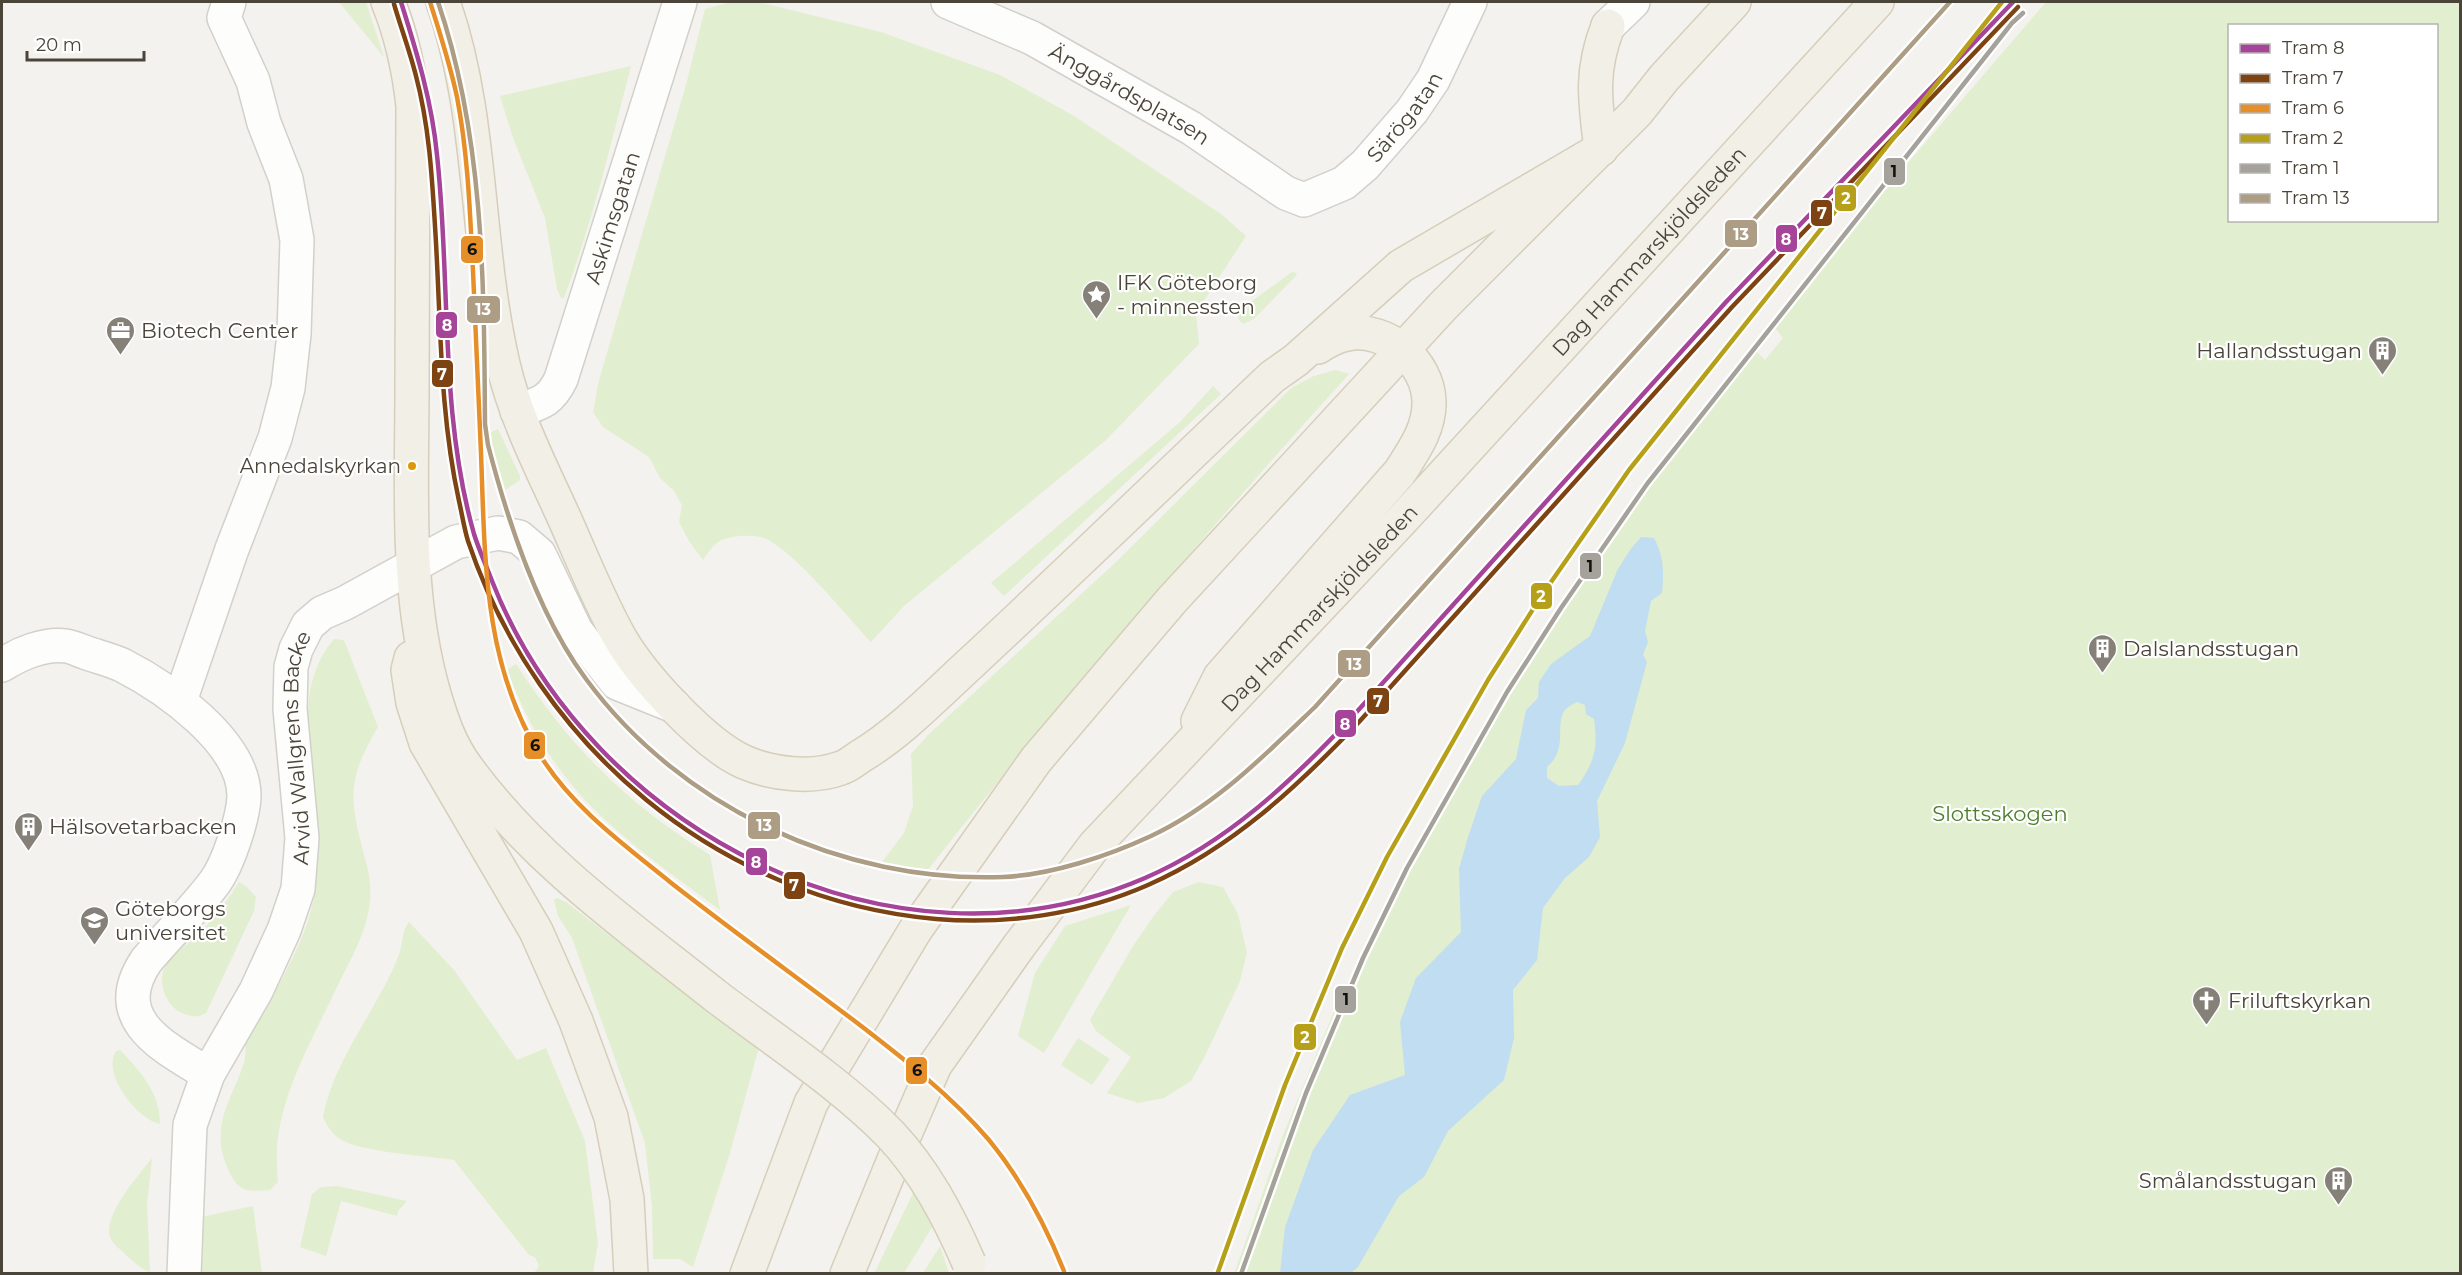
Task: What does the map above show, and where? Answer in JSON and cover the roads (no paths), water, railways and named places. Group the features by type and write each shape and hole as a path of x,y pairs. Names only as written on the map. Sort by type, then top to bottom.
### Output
{"main road":[{"path":"388,2 401,35 409,69 413,106 412,478 418,626 425,661 446,734 466,768 516,826 560,871 717,997 818,1073 890,1135 936,1195 971,1268"},
{"path":"443,2 463,68 493,313 503,365 517,411 621,639 650,680 674,706 719,747 743,761 785,773 810,774 842,768 876,747 907,722 997,639 1272,377 1330,339 1348,333 1366,333 1382,337 1402,350 1417,365 1427,382 1429,402 1427,422 1419,443 1400,472 1220,677 1184,751"},
{"path":"747,1274 811,1103 923,920 1044,751 1172,600 1402,350 1636,112 1734,2"},
{"name":"Dag Hammarskjöldsleden","path":"847,1274 935,1065 1019,946 1095,846 1401,521 1877,2"},
{"path":"1601,148 1593,93 1600,47 1608,26"},
{"path":"1296,360 1401,266 1601,148"},
{"path":"418,626 408,670 413,703 426,743 536,931 576,1021 610,1117 627,1199 632,1274"}],"street":[{"path":"180,701 232,549 275,438 288,388 294,334 297,240 286,179 264,123 253,81 224,18 229,2"},
{"name":"Askimsgatan","path":"517,411 541,403 554,393 561,379 680,2"},
{"name":"Änggårdsplatsen","path":"948,2 1032,38 1191,128 1286,193 1304,200"},
{"name":"Särögatan","path":"1304,200 1344,183 1365,165 1412,111 1433,80 1470,2"},
{"path":"1608,26 1633,2"},
{"name":"Arvid Wallgrens Backe","path":"184,1274 190,1125 208,1074 256,991 284,930 298,889 302,838 290,709 291,668 296,649 308,625 321,613 345,603 456,542 498,533 519,537 539,554 576,631 617,683 674,706"},
{"path":"2,665 38,648 65,646 121,664 180,701 205,723 229,752 242,782 244,796 240,820 216,881 146,961 136,975 132,994 139,1023 153,1038 208,1074"}],"water":[{"path":"1641,537 1654,538 1663,564 1662,593 1651,601 1645,631 1648,642 1643,655 1647,662 1625,743 1597,801 1600,837 1589,857 1565,878 1543,908 1537,960 1513,990 1514,1038 1504,1080 1448,1131 1424,1177 1399,1196 1358,1267 1351,1273 1280,1273 1285,1227 1313,1150 1350,1095 1405,1075 1400,1022 1416,978 1461,932 1459,869 1482,796 1516,759 1526,710 1538,698 1539,682 1551,664 1590,636 1618,569","holes":["1577,702 1585,705 1586,714 1594,719 1596,738 1592,761 1578,785 1559,786 1547,778 1547,767 1558,752 1562,716 1566,709"]}],"tram line":[{"name":"8","path":"401,2 423,78 435,135 441,202 451,393 455,441 463,488 474,534 492,581 537,669 599,748 674,813 760,864 852,898 949,913 1048,907 1145,878 1204,847 1257,808 1306,764 1353,716 1726,302 2013,2"},
{"name":"6","path":"430,2 445,49 461,118 470,205 486,570 497,646 507,684 521,720 553,774 599,824 693,899 906,1061 974,1123 1001,1155 1022,1186 1049,1236 1064,1271"},
{"name":"13","path":"438,2 465,105 473,157 482,264 485,424 488,445 526,567 553,626 569,654 586,679 625,725 669,765 718,800 770,829 826,851 884,867 943,876 1003,877 1040,873 1079,863 1151,836 1218,795 1258,761 1315,707 1950,2"},
{"name":"2","path":"1218,1272 1285,1085 1342,948 1387,857 1488,680 1542,595 1629,470 2002,2"},
{"name":"7","path":"394,4 416,76 427,132 434,207 444,398 452,467 464,526 499,615 540,684 589,746 646,800 710,845 781,881 856,906 936,919 963,920 1017,919 1044,915 1123,895 1179,870 1208,853 1262,814 1312,770 1359,722 1732,307 2018,7"},
{"name":"1","path":"1241,1274 1306,1093 1363,958 1407,868 1507,692 1561,608 1647,484 2012,23 2023,13"}],"place":[{"name":"IFK Göteborg - minnessten","path":"1096,320"},
{"name":"Biotech Center","path":"120,356"},
{"name":"Hallandsstugan","path":"2383,376"},
{"name":"Annedalskyrkan","path":"412,466"},
{"name":"Dalslandsstugan","path":"2102,674"},
{"name":"Hälsovetarbacken","path":"28,852"},
{"name":"Göteborgs universitet","path":"94,946"},
{"name":"Friluftskyrkan","path":"2207,1026"},
{"name":"Smålandsstugan","path":"2338,1206"}],"park label":[{"name":"Slottsskogen","path":"2000,813"}]}
